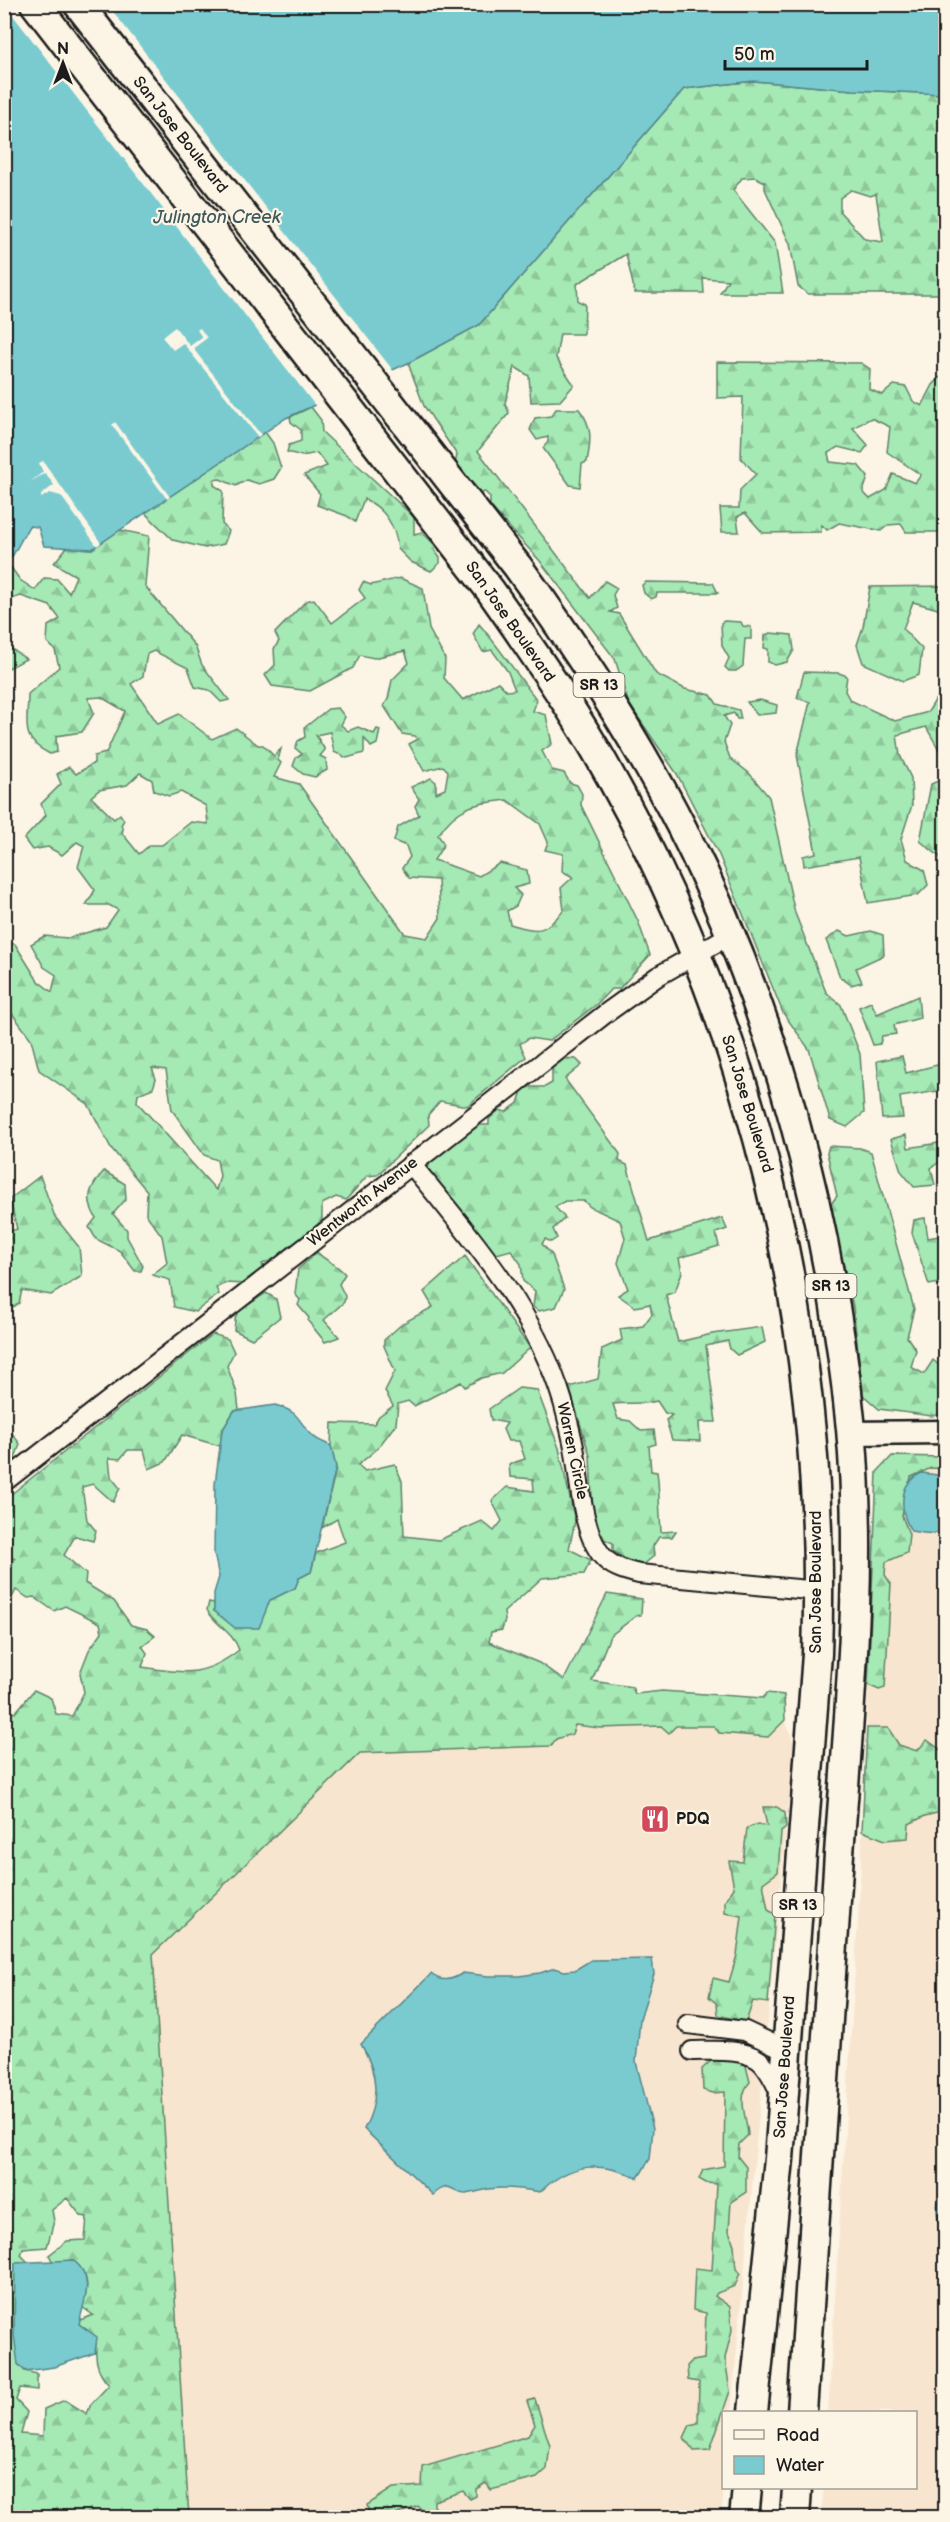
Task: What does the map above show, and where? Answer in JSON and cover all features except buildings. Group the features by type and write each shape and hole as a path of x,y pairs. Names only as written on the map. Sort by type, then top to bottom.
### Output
{"main road":[{"name":"San Jose Boulevard","path":"35,4 490,590 593,746 651,854 696,954 722,1021 746,1094 767,1166 794,1298 810,1407 816,1483 819,1591 817,1654 779,2159 753,2411"},
{"name":"San Jose Boulevard","path":"78,4 561,625 626,726 683,830 730,935 763,1022 803,1157 822,1237 840,1340 851,1432 856,1593 852,1683 802,2411"},
{"path":"783,1243 799,1251 827,1418 835,1428 851,1432"},
{"path":"819,1591 832,1594 841,1603 841,1666 852,1683"},
{"path":"798,1898 809,1960 808,2001 818,2043 826,2052"},
{"path":"786,2050 802,2078 807,2126 818,2185"},
{"path":"739,2411 742,2379 756,2367"},
{"path":"730,2517 733,2489"},
{"path":"744,2517 747,2489"},
{"path":"795,2517 797,2489"}],"street":[{"name":"Wentworth Avenue","path":"4,1482 605,1014 658,976 730,935"},
{"name":"Warren Circle","path":"411,1164 466,1232 506,1287 536,1337 562,1400 573,1444 584,1513 590,1532 606,1560 622,1570 639,1574 819,1591"},
{"path":"851,1432 945,1432"},
{"path":"688,2024 745,2031 786,2050"},
{"path":"692,2051 743,2054 759,2060 768,2070 782,2097"}],"shaded area":[{"path":"892,1456 945,1457 945,2517 820,2518 824,2489 917,2489 917,2411 828,2411 860,1885 877,1472"},
{"path":"557,1720 785,1720 794,1743 731,2411 722,2411 722,2489 724,2489 721,2517 189,2517 153,1954 360,1753 543,1746"}],"green space":[{"path":"754,81 853,90 945,94 945,294 808,294 798,286 790,244 765,189 765,182 755,177 742,178 733,190 775,243 783,293 720,293 728,280 703,278 704,293 635,293 626,254 577,284 578,301 585,304 584,334 560,334 556,358 574,385 560,401 531,402 529,376 515,367 505,403 509,413 478,451 590,598 605,581 617,588 613,595 617,608 610,612 619,614 656,674 685,689 711,695 717,704 739,710 741,719 737,719 734,713 724,716 730,725 724,742 730,758 749,773 769,797 795,913 826,992 841,1005 860,1054 864,1113 847,1127 830,1120 809,1049 783,1013 719,855 677,774 629,704 615,659 540,561 490,506 490,497 485,492 481,493 455,464 457,455 424,406 408,363 479,325 684,89","holes":["851,190 870,196 876,194 883,242 865,239 840,212 840,198"]},
{"path":"717,362 861,363 870,369 869,389 882,395 894,385 906,387 913,401 922,406 933,385 945,372 945,532 906,532 901,524 888,525 881,531 839,523 827,530 822,525 821,532 763,533 745,513 737,517 739,532 722,532 720,508 739,508 740,490 756,474 741,458 743,397 717,398","holes":["871,418 890,427 887,452 921,475 915,483 893,474 886,490 870,499 863,492 868,477 858,465 830,462 828,453 838,447 862,453 868,445 853,428"]},
{"path":"311,407 321,420 322,432 414,517 414,534 422,532 436,546 435,551 440,558 440,563 431,571 411,562 398,549 395,533 388,519 371,503 364,499 355,522 347,516 317,505 320,494 304,475 327,466 317,453 302,456 287,452 289,445 301,441 301,430 291,422 290,417"},
{"path":"556,409 579,409 589,428 587,462 582,464 580,487 570,485 543,448 548,442 548,437 537,440 530,430 535,418 551,416"},
{"path":"265,432 273,443 281,468 274,479 259,484 247,480 236,486 220,479 214,480 214,485 223,491 222,524 229,531 224,544 205,548 173,540 145,513"},
{"path":"120,530 149,536 145,586 195,646 202,665 229,700 221,702 209,690 195,687 188,668 154,651 147,654 143,676 131,684 158,724 179,714 212,739 236,728 258,745 263,745 274,756 281,749 278,760 281,763 274,777 299,784 405,934 427,938 440,918 438,880 409,878 402,868 410,857 406,846 394,841 398,827 419,815 415,806 419,799 411,787 431,778 436,782 436,793 445,789 448,771 443,766 424,771 409,744 418,739 415,736 402,734 384,706 392,680 409,663 405,651 374,658 360,655 353,668 310,691 272,686 265,675 275,665 274,649 279,641 275,633 306,601 314,599 332,623 365,598 359,590 363,582 371,585 400,578 423,588 429,629 445,659 444,678 463,700 498,682 507,691 515,690 508,672 492,650 483,652 473,634 479,624 537,700 533,711 546,715 552,744 542,751 552,770 564,773 570,783 577,785 582,794 581,805 638,921 650,955 619,989 611,989 597,1004 549,1041 529,1038 520,1044 526,1057 467,1106 440,1101 428,1115 429,1125 377,1175 367,1176 346,1200 336,1197 322,1204 322,1221 274,1259 262,1264 264,1267 246,1284 225,1283 216,1288 219,1294 195,1312 174,1307 170,1280 152,1275 167,1263 162,1236 146,1214 147,1191 111,1148 88,1104 39,1070 31,1039 5,1004 5,943 15,944 38,981 52,992 56,975 44,967 31,944 44,936 68,938 106,927 118,910 109,905 86,905 95,890 78,867 84,846 77,842 62,855 48,847 32,850 24,839 46,815 41,804 61,784 57,774 69,767 76,774 94,763 94,756 106,753 125,711 101,697 88,698 94,713 82,732 56,736 57,752 50,754 33,743 27,730 28,694 59,667 55,650 47,642 48,626 60,619 50,606 21,596 11,599 5,597 5,564 7,562 20,580 35,590 44,578 57,579 69,593 76,576 54,563 67,547 92,549","holes":["140,773 152,780 154,791 169,796 181,792 206,806 208,824 191,822 162,845 150,845 139,854 122,833 121,825 124,820 120,814 114,819 91,797 99,790 127,785","507,800 540,824 548,842 545,850 563,854 562,871 573,877 561,888 564,910 551,923 540,929 528,929 510,924 507,911 516,906 521,895 514,888 529,884 527,870 500,863 479,876 434,860 444,844 438,835 452,818 467,808","152,1068 166,1070 172,1110 204,1155 217,1160 220,1176 216,1190 137,1102 138,1094 153,1088 156,1079"]},
{"path":"646,582 713,583 718,593 657,593 656,597 651,599 644,593 642,585"},
{"path":"945,586 945,611 913,602 903,629 922,649 919,675 903,681 863,663 857,645 863,627 870,587"},
{"path":"724,621 741,622 743,626 751,627 751,639 745,639 743,666 736,671 729,671 725,667 729,658 722,646 721,623"},
{"path":"5,631 9,647 26,659 5,670"},
{"path":"770,633 792,635 794,650 787,662 775,665 768,662 768,649 764,648 765,635"},
{"path":"804,672 839,673 847,676 845,691 850,700 895,721 928,712 945,684 945,760 926,727 897,735 900,755 911,778 912,805 901,839 907,860 924,870 928,885 918,895 868,903 859,857 804,866 803,856 816,853 797,755 810,702 797,698"},
{"path":"760,700 777,705 776,713 757,715 747,702"},
{"path":"338,708 345,717 341,725 348,731 358,727 374,734 377,729 380,730 377,744 371,747 364,738 364,753 347,758 334,752 330,732 316,735 325,750 320,756 326,759 327,770 315,777 303,774 293,766 296,758 302,754 295,748 298,741 305,737 304,728 328,709"},
{"path":"946,778 945,888 940,857 920,841 931,784"},
{"path":"839,931 849,936 871,931 883,935 884,955 856,968 862,982 851,985 840,977 826,940"},
{"path":"918,996 920,1018 894,1025 896,1034 882,1036 880,1044 873,1045 859,1007 871,1002 877,1014"},
{"path":"902,1056 906,1073 937,1065 945,1069 945,1087 944,1090 900,1097 903,1118 882,1119 877,1061"},
{"path":"562,1058 576,1059 582,1065 565,1079 620,1154 619,1161 627,1165 649,1241 722,1218 727,1229 716,1233 719,1246 679,1258 682,1272 675,1292 666,1295 678,1342 712,1334 762,1327 765,1342 737,1355 730,1349 728,1341 706,1346 716,1422 699,1422 700,1441 672,1440 666,1420 672,1415 665,1413 657,1401 613,1404 618,1419 630,1421 641,1431 654,1430 656,1444 649,1446 651,1471 657,1472 661,1532 676,1531 672,1537 659,1537 653,1546 654,1556 643,1565 627,1560 613,1551 613,1543 601,1538 593,1520 590,1456 569,1387 598,1379 602,1349 622,1340 620,1329 643,1326 652,1314 650,1304 635,1307 618,1295 628,1289 618,1263 625,1238 620,1221 590,1207 584,1201 565,1201 555,1207 565,1218 553,1229 557,1238 551,1242 545,1239 542,1244 552,1255 564,1289 556,1307 539,1311 533,1307 535,1291 523,1281 521,1264 511,1250 493,1255 427,1171 431,1160 476,1125 489,1125 489,1119 499,1110 506,1112 518,1103 522,1091 528,1087 545,1087 552,1083 552,1066"},
{"path":"906,1135 908,1148 945,1142 945,1158 931,1168 935,1185 914,1187 901,1171 891,1139"},
{"path":"829,1146 860,1148 871,1152 914,1309 907,1337 916,1350 911,1367 924,1374 933,1360 945,1370 945,1413 932,1416 879,1409 863,1395 853,1307 830,1205 837,1196 827,1153"},
{"path":"104,1171 125,1184 126,1199 113,1214 127,1230 127,1237 143,1266 141,1271 135,1271 120,1251 96,1239 89,1227 96,1218 90,1204 90,1193"},
{"path":"40,1176 55,1217 79,1247 82,1276 51,1295 22,1290 19,1303 5,1313 5,1233 17,1229 10,1199"},
{"path":"925,1218 928,1238 945,1235 945,1282 929,1285 912,1233 914,1220"},
{"path":"317,1252 345,1274 339,1284 345,1296 344,1302 324,1320 339,1337 325,1342 298,1305 300,1300 295,1294 298,1269"},
{"path":"465,1256 530,1348 502,1373 481,1378 465,1387 461,1382 414,1406 408,1401 398,1404 396,1424 377,1449 358,1465 365,1471 395,1464 402,1481 404,1536 439,1540 482,1521 494,1531 502,1521 492,1501 507,1487 534,1491 533,1479 510,1477 509,1464 525,1459 519,1441 508,1441 503,1429 507,1423 491,1420 489,1409 519,1388 537,1390 559,1448 575,1521 569,1549 591,1560 584,1574 542,1578 504,1612 505,1620 502,1630 491,1632 489,1642 539,1663 564,1680 607,1594 642,1599 641,1615 636,1616 610,1636 592,1681 632,1687 635,1694 662,1691 763,1698 767,1693 784,1695 785,1720 768,1737 719,1733 714,1726 676,1726 669,1733 661,1726 600,1728 575,1725 572,1734 556,1739 551,1746 360,1753 153,1954 189,2517 5,2517 5,1710 15,1713 34,1690 51,1698 56,1714 72,1716 84,1692 80,1673 89,1650 102,1632 100,1623 65,1606 54,1611 34,1597 28,1598 16,1590 13,1596 5,1591 4,1572 15,1559 5,1554 5,1499 213,1334 228,1339 234,1352 227,1366 237,1393 239,1410 234,1411 222,1431 220,1446 182,1435 165,1462 149,1469 144,1450 128,1450 120,1459 109,1458 111,1477 120,1488 113,1502 93,1484 82,1487 87,1520 96,1531 93,1541 75,1536 64,1555 86,1574 85,1583 114,1601 131,1625 147,1629 155,1636 142,1646 147,1653 142,1667 182,1672 215,1665 239,1650 233,1639 207,1610 209,1602 214,1603 214,1611 270,1600 295,1588 299,1578 311,1572 316,1553 345,1542 337,1519 322,1528 336,1468 331,1446 332,1423 374,1424 379,1416 393,1406 385,1391 395,1371 384,1346 384,1340 403,1323 433,1307 424,1292","holes":["67,2198 81,2216 87,2217 85,2240 67,2241 49,2255 53,2262 73,2260 83,2271 87,2287 82,2307 93,2315 80,2320 79,2324 96,2337 98,2368 109,2385 91,2404 87,2414 65,2400 44,2409 43,2436 21,2434 27,2412 16,2400 20,2388 37,2390 37,2374 25,2371 18,2364 15,2264 29,2263 21,2255 23,2249 47,2247 54,2221 52,2210"]},
{"path":"266,1293 276,1299 280,1317 252,1339 234,1330 236,1313"},
{"path":"4,1422 20,1444 13,1464 4,1471"},
{"path":"892,1456 945,1457 945,1469 931,1468 911,1477 902,1516 909,1534 907,1553 886,1562 885,1575 891,1584 885,1688 879,1690 868,1685 877,1472"},
{"path":"867,1728 888,1728 899,1745 917,1751 927,1740 945,1753 945,1811 925,1816 909,1824 908,1838 885,1840 862,1831"},
{"path":"763,1807 777,1807 785,1813 786,1828 781,1832 778,1872 763,1883 768,1910 775,1914 768,2003 753,2001 746,2022 718,2015 717,2004 709,1997 713,1978 729,1982 737,1955 742,1916 725,1913 725,1901 734,1888 729,1861 743,1862 747,1828 757,1824 767,1826"},
{"path":"733,2058 745,2062 750,2082 743,2101 748,2135 739,2144 738,2157 746,2167 746,2192 731,2202 729,2231 734,2245 736,2269 740,2273 735,2286 715,2296 730,2307 732,2330 725,2358 730,2391 710,2450 694,2451 684,2438 690,2425 698,2423 699,2382 688,2380 687,2366 692,2361 704,2359 706,2313 693,2310 695,2268 712,2270 717,2184 706,2183 699,2179 703,2170 724,2166 725,2092 713,2093 703,2090 702,2069 713,2059"},
{"path":"535,2399 550,2446 547,2469 537,2478 491,2490 486,2483 476,2489 476,2496 470,2499 463,2491 434,2501 434,2511 427,2515 418,2506 397,2514 396,2517 370,2517 367,2505 393,2488 422,2486 423,2467 528,2436 535,2425 527,2401"}],"water":[{"name":"Julington Creek","path":"5,5 945,5 945,94 853,90 754,81 684,89 479,325 408,363 286,418 92,549 44,546 38,527 29,526 13,555 5,564"},
{"path":"275,1405 295,1414 313,1436 331,1446 336,1467 311,1572 299,1578 295,1588 270,1600 259,1628 235,1628 214,1611 214,1593 219,1577 214,1553 215,1484 222,1431 234,1411"},
{"path":"922,1473 945,1476 945,1529 938,1533 911,1531 907,1523 903,1507 905,1491 908,1484"},
{"path":"652,1959 654,1974 640,2019 636,2062 653,2128 650,2159 638,2178 611,2169 587,2167 563,2175 540,2192 502,2188 466,2194 448,2187 433,2195 364,2129 373,2108 375,2086 371,2065 361,2044 431,1974 443,1979 451,1979 463,1973 519,1976 555,1968 564,1971 575,1970 591,1960"},
{"path":"945,2184 945,2246 943,2246 937,2208"},
{"path":"73,2260 80,2267 86,2282 79,2324 97,2337 95,2353 54,2367 25,2371 18,2364 14,2335 15,2263"}],"pier":[{"path":"5,5 108,5 395,373 317,408"},
{"path":"175,327 190,346 202,337 197,330 200,328 207,338 195,347 195,351 261,435 258,437 183,343 173,350 162,337"},
{"path":"115,422 170,497 167,499 112,425"},
{"path":"43,461 101,543 97,546 61,496 50,493 41,498 41,495 54,485 45,473 30,482 43,472 39,463"}],"place":[{"name":"PDQ","path":"655,1819"}]}
